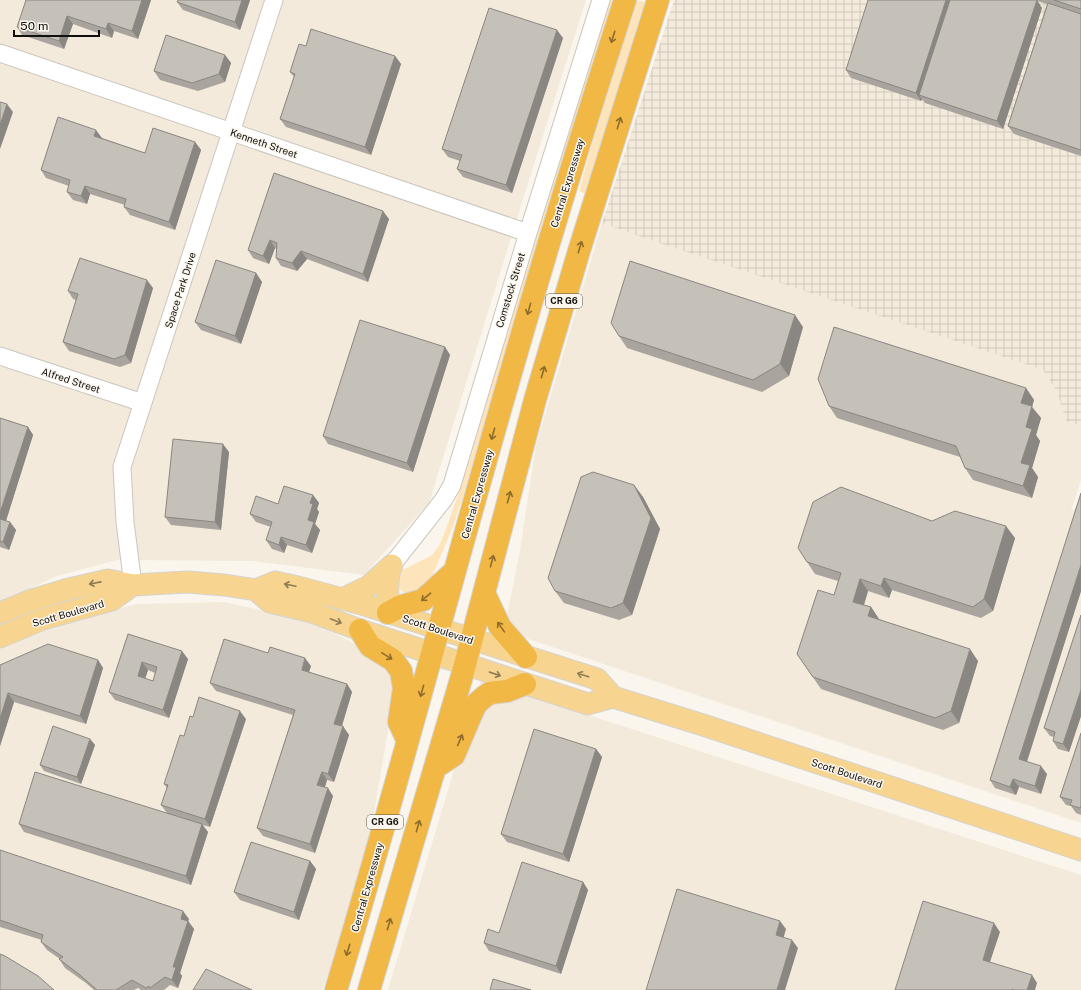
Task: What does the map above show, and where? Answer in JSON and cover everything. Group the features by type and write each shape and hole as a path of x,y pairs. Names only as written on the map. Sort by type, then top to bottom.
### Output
{"highway":[{"name":"Central Expressway","path":"336,990 440,629 511,371 559,209 625,0"},
{"name":"CR G6","path":"369,990 465,664 535,400 584,235 658,0"},
{"path":"388,613 401,606 423,600 455,571"},
{"path":"484,593 500,627 526,657"},
{"path":"360,630 370,646 392,660 401,671 404,688 399,722 408,742"},
{"path":"435,767 454,755 476,704 490,693 507,691 525,684"}],"main road":[{"path":"342,599 369,586 392,565"},
{"path":"388,613 387,584 392,565"},
{"path":"0,613 32,600 83,585 108,580 133,585 187,582 224,585 256,590 270,602 312,612 360,630 588,704 613,697"},
{"name":"Scott Boulevard","path":"256,590 275,582 342,599 472,639 597,679 613,697 698,723 1081,850"},
{"name":"Scott Boulevard","path":"0,636 43,619 112,600 133,585"}],"street":[{"name":"Space Park Drive","path":"133,585 125,522 122,467 274,0"},
{"name":"Comstock Street","path":"392,565 444,499 452,485 528,233 601,0"},
{"name":"Kenneth Street","path":"0,53 528,233"},
{"name":"Alfred Street","path":"0,356 143,403"}],"shaded area":[{"path":"0,0 586,0 429,503 364,575 253,561 117,560 57,576 0,603"},
{"path":"610,0 613,0 547,208 452,529 427,588 406,594 398,587 401,571 432,555 440,544 452,513 482,420 529,257"},
{"path":"636,0 645,2 585,194 579,191 600,115"},
{"path":"674,0 1081,0 1081,426 1066,421 1057,392 1043,370 602,223"},
{"path":"602,223 1043,370 1057,392 1066,421 1081,426 1081,480 1071,511 1081,505 1081,823 504,631 520,550 536,445"},
{"path":"224,602 311,621 399,667 369,842 335,957 322,990 0,990 0,647 19,636 136,604"},
{"path":"481,680 1081,875 1081,990 388,990"}],"building":[{"path":"26,0 142,0 132,31 108,23 106,29 67,16 59,41 17,27"},
{"path":"178,0 242,0 235,22 177,2"},
{"path":"868,0 946,0 916,93 846,70"},
{"path":"950,0 1037,0 997,121 919,95"},
{"path":"1054,0 1081,0 1081,9"},
{"path":"1048,3 1081,14 1081,150 1008,126"},
{"path":"489,8 557,30 506,185 457,169 462,155 442,149"},
{"path":"311,29 395,56 365,147 280,119 295,74 290,72 299,44 306,46"},
{"path":"166,35 225,55 219,74 192,83 154,71"},
{"path":"0,102 7,104 0,125"},
{"path":"58,117 96,130 94,136 145,153 153,128 195,142 169,222 124,207 126,199 85,186 81,196 67,192 70,180 41,170"},
{"path":"274,173 383,211 363,274 301,251 292,263 276,258 277,243 270,240 263,256 248,250"},
{"path":"80,258 147,280 125,355 114,359 63,342 78,294 68,291"},
{"path":"216,260 256,273 235,336 195,322"},
{"path":"630,261 795,315 780,364 753,380 619,336 611,323"},
{"path":"360,320 445,347 407,463 323,436"},
{"path":"834,327 1026,388 1021,403 1032,406 1026,427 1032,429 1021,463 1030,465 1023,486 965,468 956,446 829,406 818,379"},
{"path":"0,418 28,427 0,513"},
{"path":"173,439 223,444 215,522 165,517"},
{"path":"593,472 634,485 651,518 623,603 611,608 555,591 548,578 581,477"},
{"path":"284,486 313,495 310,503 313,504 308,520 314,522 306,545 281,537 279,545 266,540 272,522 250,514 256,496 278,504"},
{"path":"841,487 932,521 955,511 1006,526 984,599 973,607 884,578 881,586 860,579 853,602 871,607 868,616 970,649 951,711 935,718 813,677 797,654 818,590 834,595 841,573 807,562 798,548 813,502"},
{"path":"1081,493 1081,565 1019,759 1041,766 1035,786 1013,779 1010,787 990,780"},
{"path":"0,519 10,522 3,542 0,541"},
{"path":"1081,615 1081,690 1063,744 1053,741 1055,732 1044,728"},
{"path":"128,634 182,651 163,710 109,692","holes":["142,662 157,667 153,681 138,676"]},
{"path":"224,639 268,653 270,647 305,658 302,670 347,684 334,724 343,726 328,774 322,772 317,785 328,788 310,844 257,828 295,710 210,683"},
{"path":"48,644 98,660 80,716 8,693 0,719 0,665"},
{"path":"199,697 240,711 205,819 161,805 168,785 164,784 180,735 184,736 190,716 193,717"},
{"path":"53,726 90,739 77,777 40,765"},
{"path":"534,729 596,749 563,854 501,834"},
{"path":"1081,733 1080,808 1070,805 1072,800 1060,797"},
{"path":"35,772 202,824 186,876 19,824"},
{"path":"251,842 310,861 294,912 234,892"},
{"path":"0,850 183,911 181,919 188,921 173,967 176,967 172,980 165,977 150,988 149,986 146,988 132,980 116,990 97,990 59,959 63,957 41,942 43,935 0,920"},
{"path":"522,862 583,882 556,966 484,943 488,929 499,933"},
{"path":"677,889 780,921 776,935 792,940 777,990 646,990"},
{"path":"923,901 994,923 983,960 1032,975 1027,990 895,990"},
{"path":"0,954 38,976 54,990 0,990"},
{"path":"206,969 252,990 193,990"},
{"path":"493,979 531,990 490,990"}]}
